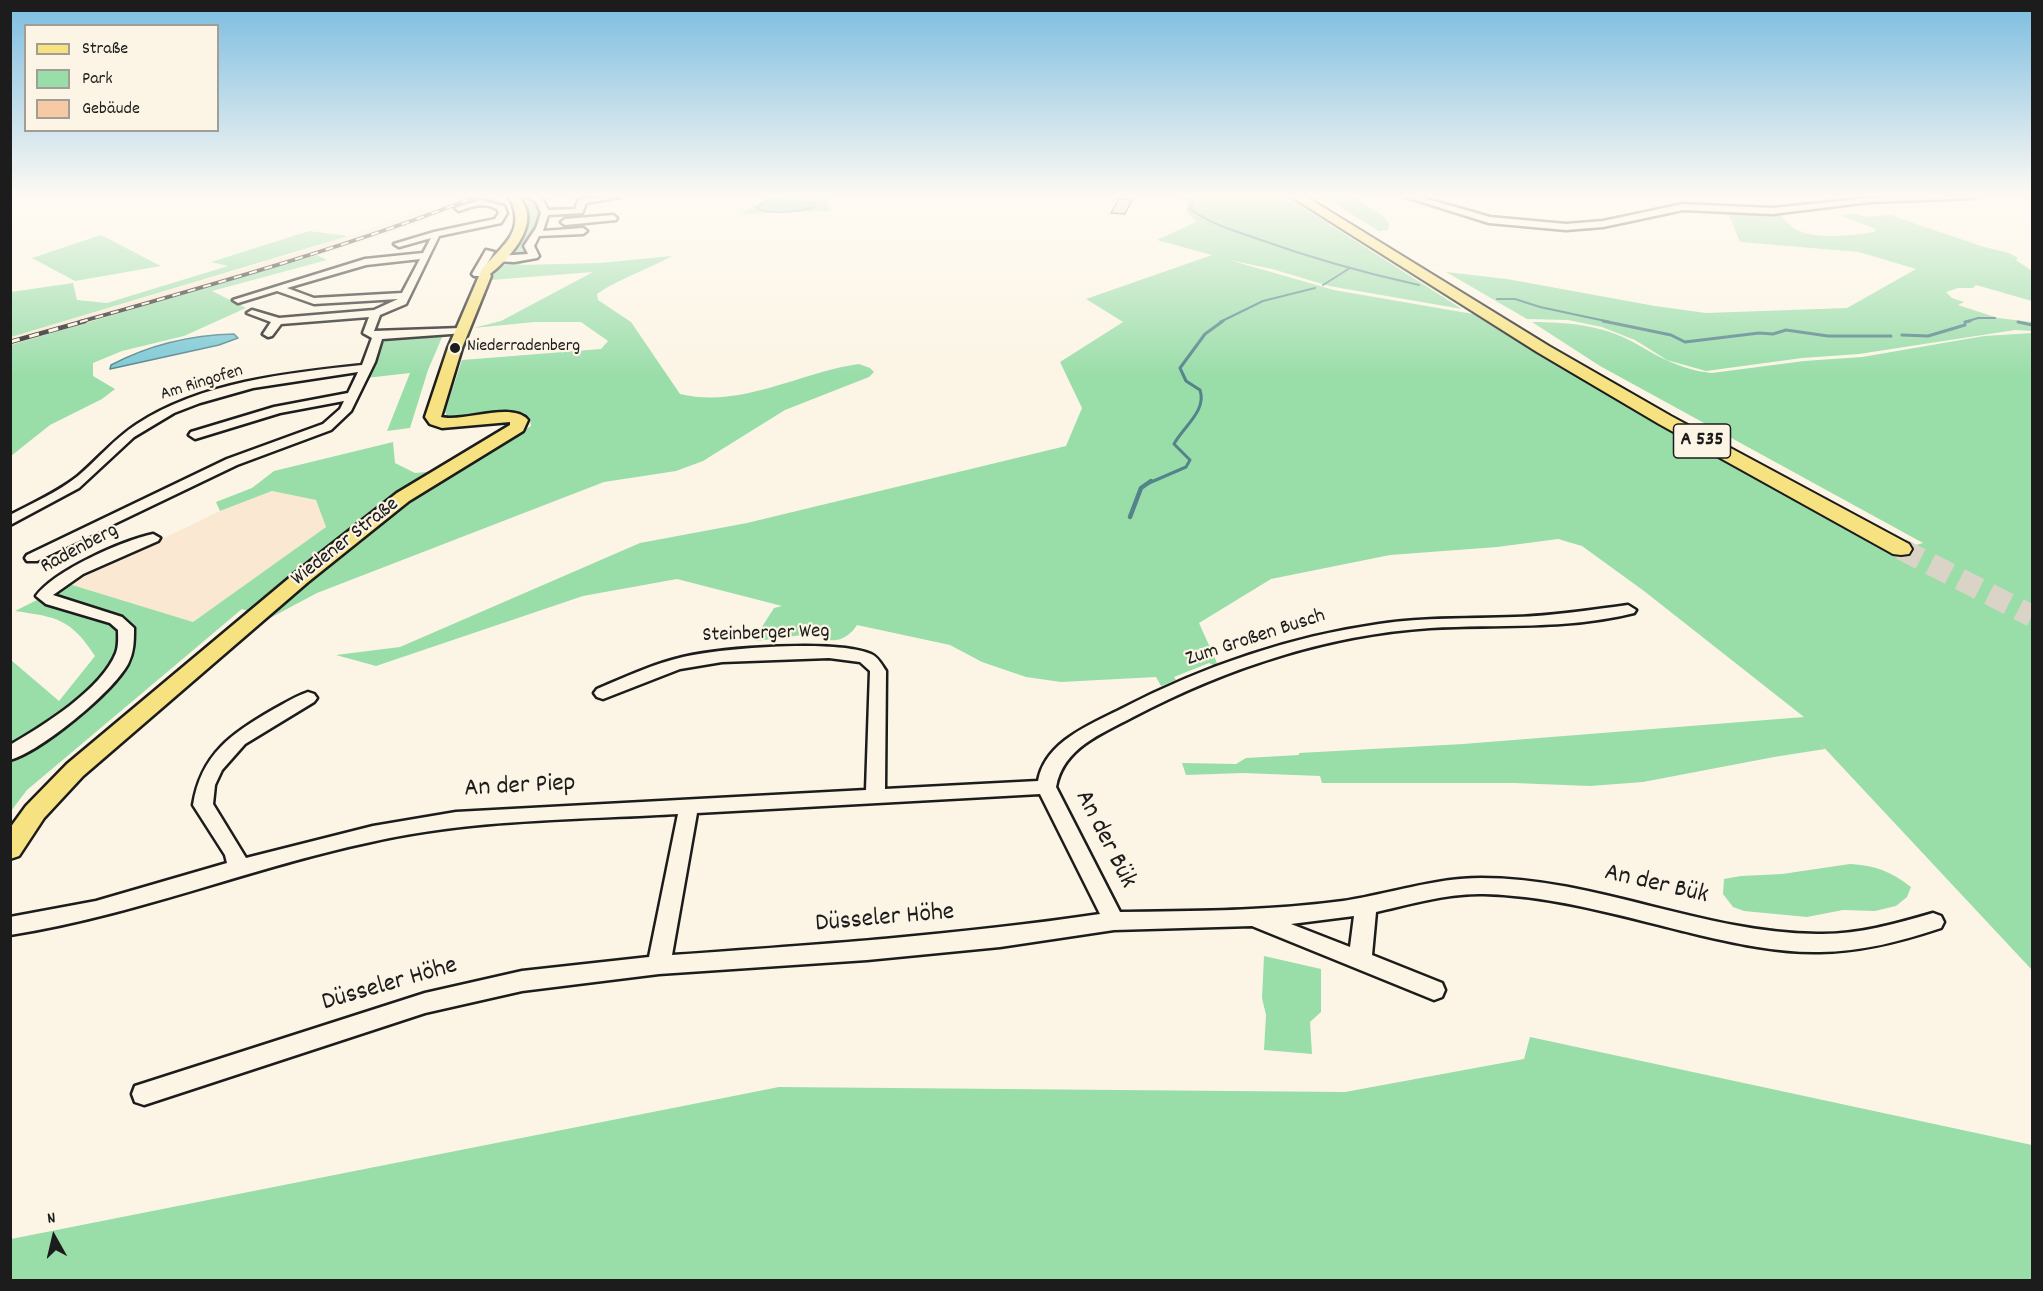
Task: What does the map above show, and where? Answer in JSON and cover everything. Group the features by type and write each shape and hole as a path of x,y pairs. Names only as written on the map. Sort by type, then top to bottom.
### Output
{"highway":[{"name":"A 535","path":"1401,256 1550,348 1680,417 1909,547"}],"main road":[{"name":"Wiedener Straße","path":"10,849 35,812 75,770 301,578 403,497 517,428 520,420 511,417 442,423 433,417 482,273 492,256"}],"street":[{"path":"238,300 365,262 423,256"},
{"path":"252,313 278,321 376,313 402,302 426,256"},
{"path":"500,256 514,259 532,256"},
{"path":"278,288 314,301 405,296"},
{"path":"376,313 368,333 378,336 461,331"},
{"path":"268,334 278,321"},
{"path":"32,558 232,462 327,427 345,411 378,336"},
{"name":"Am Ringofen","path":"10,521 81,479 133,431 169,411 196,401 277,381 365,368"},
{"path":"195,435 278,410 352,396"},
{"name":"Radenberg","path":"10,754 40,737 86,700 103,683 125,653 126,628 116,620 52,601 44,596 48,589 102,560 153,538"},
{"path":"40,542 59,545"},
{"name":"Zum Großen Busch","path":"1046,787 1050,768 1060,754 1105,724 1155,697 1307,642 1343,634 1418,624 1550,620 1628,610"},
{"name":"Steinberger Weg","path":"603,693 666,668 705,658 819,652 864,658 878,671 875,797"},
{"path":"238,868 235,854 203,805 206,780 218,758 231,745 308,698"},
{"name":"An der Piep","path":"10,926 78,915 238,868 385,832 456,819 1046,787"},
{"name":"An der Bük","path":"1046,787 1114,921 1255,919 1366,906 1455,887 1508,887 1551,892 1738,934 1806,943 1836,942 1892,934 1933,922"},
{"path":"659,965 689,806"},
{"path":"1360,960 1366,906"},
{"name":"An der Bük","path":"1255,919 1434,990"},
{"name":"Düsseler Höhe","path":"144,1094 354,1025 467,992 522,981 659,965 867,951 1000,939 1114,921"}],"shaded area":[{"path":"284,256 314,256 11,345 11,337"},
{"path":"272,491 316,500 326,527 193,622 69,584 220,511"}],"green space":[{"path":"142,256 161,266 75,281 32,258"},
{"path":"229,256 280,256 11,337 11,292 73,283 77,300 107,303 228,266 211,262"},
{"path":"313,256 327,260 212,291 246,308 184,336 122,351 93,363 93,376 115,389 102,399 50,425 11,456 11,345"},
{"path":"672,256 597,294 598,300 631,322 680,394 725,397 770,388 837,368 859,364 874,372 869,377 785,410 703,461 676,471 604,482 317,593 270,618 242,609 27,790 11,811 11,660 59,701 95,656 78,634 62,622 42,615 15,611 69,584 193,622 326,527 316,500 272,491 220,511 216,502 252,488 274,471 393,442 395,463 415,473 459,469 531,426 530,418 521,412 452,418 447,416 445,411 462,360 601,349 608,341 581,322 535,322 473,328 501,321 593,272 491,280 497,270 510,263 520,262 526,262 519,265 600,263"},
{"path":"1208,256 1379,256 1462,309 1329,286 1272,269 1229,260 1334,290 1473,314 1543,357 1887,553 1923,543 1600,366 1532,322 1570,324 1608,331 1679,366 1712,373 1804,361 1862,357 1984,336 2032,333 2032,970 1816,739 1825,749 1643,782 1590,786 1514,783 1322,783 1320,776 1243,773 1186,775 1182,763 1236,764 1246,758 1299,755 1299,753 1463,744 1804,717 1644,591 1582,546 1558,539 1497,547 1390,555 1271,579 1199,623 1217,663 1213,665 1209,663 1174,677 1176,680 1161,686 1156,677 1061,682 1026,677 982,662 950,645 857,625 839,640 828,640 818,633 756,641 758,633 774,608 782,606 677,579 583,596 376,666 336,655 400,647 640,543 747,523 1066,446 1082,408 1060,362 1123,322 1086,299"},
{"path":"1873,256 2015,256 2018,258 2016,260 2032,271 2032,301 1976,285 1973,288 1958,288 1946,292 1952,298 1964,302 1958,305 1998,318 2032,322 2032,331 2015,330 1859,354 1802,358 1706,371 1667,360 1635,340 1602,327 1568,320 1527,319 1446,272 1507,279 1706,313 1847,308 1916,269"},
{"path":"443,335 428,370 410,428 387,431 410,373 366,378 377,361 380,344 402,336"},
{"path":"1850,864 1883,870 1897,877 1911,887 1907,897 1896,906 1875,911 1843,910 1807,917 1744,911 1733,907 1723,894 1724,879 1782,874"},
{"path":"1264,956 1321,969 1321,1012 1310,1022 1312,1054 1264,1050 1266,1015 1262,998"},
{"path":"1530,1037 2032,1145 2032,1280 11,1280 11,1239 779,1087 1345,1092 1524,1059"}],"water":[{"path":"234,334 238,338 219,345 110,369 111,365 125,358 170,342 202,336"}],"waterway":[{"path":"1309,256 1350,268"},
{"path":"1323,285 1350,268"},
{"path":"1350,268 1419,285"},
{"path":"1220,322 1263,301 1315,288"},
{"path":"1497,299 1515,299 1540,307 1610,322"},
{"path":"1965,322 1978,318 1995,318"},
{"path":"1149,483 1186,467 1190,460 1174,444 1197,412 1201,398 1200,390 1186,381 1180,368 1205,334 1223,321"},
{"path":"1603,321 1671,335 1685,342 1759,333 1773,334 1786,330 1828,336 1891,336"},
{"path":"1965,322 1970,321"},
{"path":"1902,335 1928,336 1965,325 1965,322"},
{"path":"2018,322 2032,325"},
{"path":"1130,517 1141,488 1151,481"}],"tunnel":[{"path":"1901,549 2032,616"}],"railway":[{"path":"80,322 304,256"},
{"path":"10,342 85,321"}],"place":[{"name":"Niederradenberg","path":"455,348"}]}
